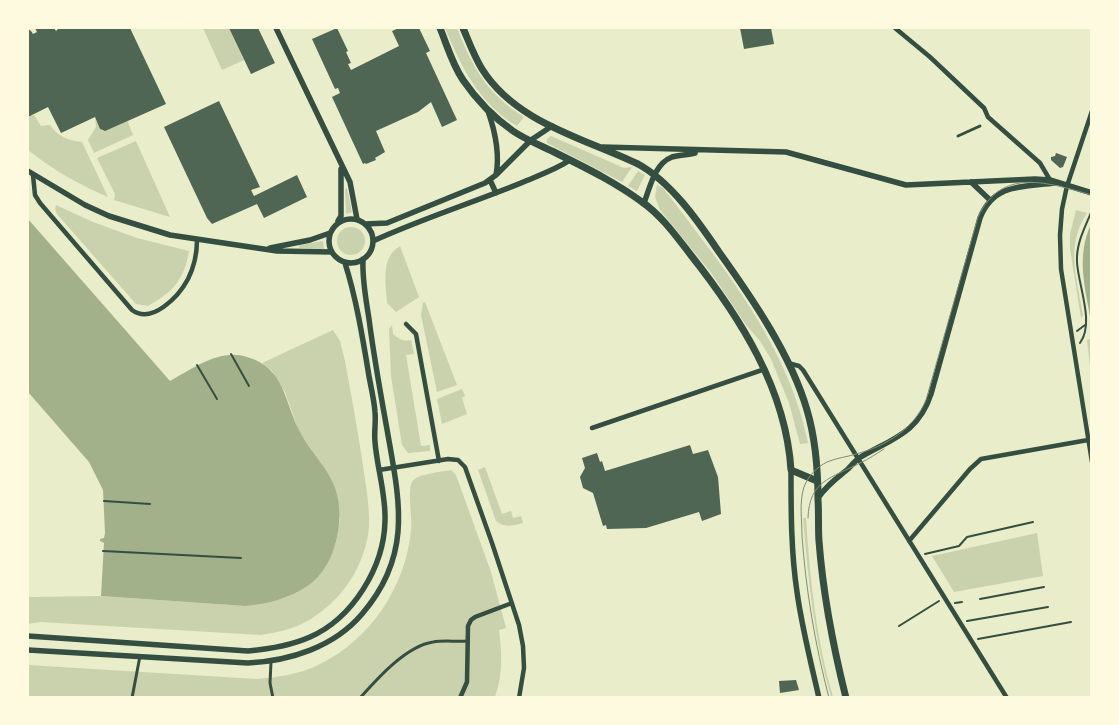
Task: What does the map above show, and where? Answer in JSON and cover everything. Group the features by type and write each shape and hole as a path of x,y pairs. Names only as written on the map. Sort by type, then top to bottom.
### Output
{"main road":[{"path":"440,28 462,78 488,111 512,130 605,178 644,203 674,233 710,279 765,369 785,423 791,470 817,481"},
{"path":"463,28 483,70 514,105 552,126 655,174 676,195 715,245 749,294 788,363 807,410 817,481 818,540 822,573 832,644 846,698"}],"street":[{"path":"276,28 341,167 350,182 357,219"},
{"path":"895,28 930,57 984,108 986,119 1040,164 1052,182"},
{"path":"488,111 493,124 498,160 496,175"},
{"path":"1092,111 1067,186 1060,221 1060,252 1073,351 1092,462"},
{"path":"365,224 387,222 490,180 531,140 552,126"},
{"path":"958,136 980,126"},
{"path":"602,148 786,152 906,185 1010,179 1052,182 1090,193"},
{"path":"644,203 655,174 665,162 671,158 707,151"},
{"path":"373,241 552,170 570,160"},
{"path":"28,636 248,651 269,650 312,636 331,625 343,615 368,582 376,565 384,538 385,521 375,441 375,412 359,316 345,263 332,252 329,246 330,233 341,216 341,167"},
{"path":"28,171 84,205 142,227 197,240 277,251 332,252"},
{"path":"33,175 36,195 40,203 132,310 140,315 148,315 161,307 181,289 194,266 197,240"},
{"path":"490,180 496,193"},
{"path":"972,182 990,200"},
{"path":"818,498 828,485 859,459 906,433 926,408 980,218 990,200 1010,188 1052,182"},
{"path":"336,224 346,219 357,219 365,224 371,232 373,241 370,252 357,262 345,263"},
{"path":"265,248 310,240 330,233"},
{"path":"28,650 248,664 271,662 305,653 329,641 354,624 373,602 389,570 397,540 399,521 395,467 372,351 362,280 363,259"},
{"path":"406,324 416,334 439,461"},
{"path":"788,363 799,366 804,370 908,541 1007,698"},
{"path":"592,428 765,369"},
{"path":"908,541 981,458 1088,440"},
{"path":"379,470 448,458 458,460 465,467 519,625 523,646 524,668 519,698"},
{"path":"791,470 792,531 797,591 802,626 819,698"},
{"path":"817,481 828,485"},
{"path":"460,698 467,682 468,626 471,620 475,616 512,603"},
{"path":"360,698 397,660 418,648 432,642 468,641"},
{"path":"132,698 140,656"},
{"path":"271,662 270,682 273,698"}],"path":[{"path":"1073,351 1083,339 1086,325 1077,262 1081,232 1092,210"},
{"path":"231,354 249,386"},
{"path":"197,366 217,399"},
{"path":"104,501 150,504"},
{"path":"918,556 959,546 967,537 1033,522"},
{"path":"103,551 241,558"},
{"path":"980,599 1044,587"},
{"path":"899,626 944,598"},
{"path":"959,622 1048,607"},
{"path":"971,641 1071,622"}],"shaded area":[{"path":"203,28 229,28 244,60 222,70"},
{"path":"445,28 457,28 475,67 490,89 524,117 517,126 492,107 473,83"},
{"path":"34,115 41,126 50,125 64,137 82,142 108,197 66,176 28,150 28,117"},
{"path":"95,117 102,131 127,120 133,135 94,153 88,140 96,127"},
{"path":"551,136 624,168 632,167 622,182 547,143 547,139"},
{"path":"136,141 170,217 114,200 115,194 97,158"},
{"path":"638,171 645,175 637,191 628,186"},
{"path":"657,185 663,188 692,225 753,312 771,343 786,375 799,408 808,443 800,444 789,403 771,359 712,274 660,210 655,197"},
{"path":"347,188 352,212 346,214 345,189"},
{"path":"56,205 93,222 137,238 189,251 181,277 164,296 148,306 136,304 57,214"},
{"path":"1076,210 1087,213 1080,225 1074,250 1074,262 1083,315 1081,318 1070,249 1070,234"},
{"path":"28,219 170,381 207,361 227,355 247,357 260,362 276,377 282,387 299,430 332,480 338,500 339,527 332,554 318,577 309,585 278,600 245,606 101,596 104,543 100,539 104,538 105,533 103,490 89,462 28,392"},
{"path":"1091,224 1091,321 1084,284 1083,260 1086,236"},
{"path":"351,227 361,231 365,241 361,251 351,255 341,251 337,241 341,231"},
{"path":"323,241 324,249 299,248 299,245"},
{"path":"400,246 419,297 396,312 387,303 385,279 389,257"},
{"path":"425,302 457,385 437,392 421,315 423,303"},
{"path":"392,325 395,336 399,339 411,340 414,354 406,355 421,446 430,445 430,451 408,453 402,445 391,376 389,329"},
{"path":"333,330 340,341 345,361 366,484 369,527 364,552 353,576 346,587 328,606 312,619 298,626 261,635 40,622 28,624 28,597 101,596 245,606 310,584 322,571 331,555 336,542 340,519 311,449 299,432 285,392 272,371 262,363"},
{"path":"1092,339 1091,375 1087,340"},
{"path":"462,389 465,396 462,398 467,414 442,424 437,399"},
{"path":"485,467 502,514 511,511 513,518 521,516 523,523 509,526 502,525 496,521 478,470"},
{"path":"451,470 456,475 491,572 506,628 499,630 501,664 495,697 28,697 28,665 257,679 290,674 320,664 355,641 370,626 393,591 407,552 411,526 410,492 414,479 423,475"},
{"path":"803,518 806,518 818,631 833,697 831,697 825,675 816,631"},
{"path":"1037,533 1043,576 954,592 932,556"}],"building":[{"path":"35,28 54,28 56,31 59,28 130,28 166,104 105,131 100,129 95,117 61,133 48,107 28,117 28,29 33,34 37,32"},
{"path":"229,28 258,28 275,63 251,74"},
{"path":"337,28 348,51 346,52 351,63 348,64 351,70 399,46 392,31 399,28 419,28 430,51 426,53 457,120 442,127 431,102 418,112 376,131 385,152 375,158 376,160 363,164 332,97 340,93 338,88 335,89 312,39"},
{"path":"740,28 771,28 774,44 744,49"},
{"path":"219,101 260,187 251,190 254,196 297,175 307,197 264,218 257,204 212,224 207,218 164,127"},
{"path":"1056,153 1067,157 1063,167 1060,168 1051,160 1051,157 1055,156"},
{"path":"690,445 693,454 708,450 718,477 721,514 702,521 699,512 646,528 607,529 606,525 603,526 593,493 583,488 580,477 585,468 582,458 597,453 605,471"},
{"path":"796,680 799,690 780,693 779,681"}],"tram line":[{"path":"829,698 815,638 802,536 802,493 808,479 813,472 827,462 867,451 898,435 914,420 921,410 926,400 978,217 988,201 1000,190 1013,184 1028,182 1059,186 1092,195"},
{"path":"808,518 809,505 813,495 824,482 884,449"}]}
